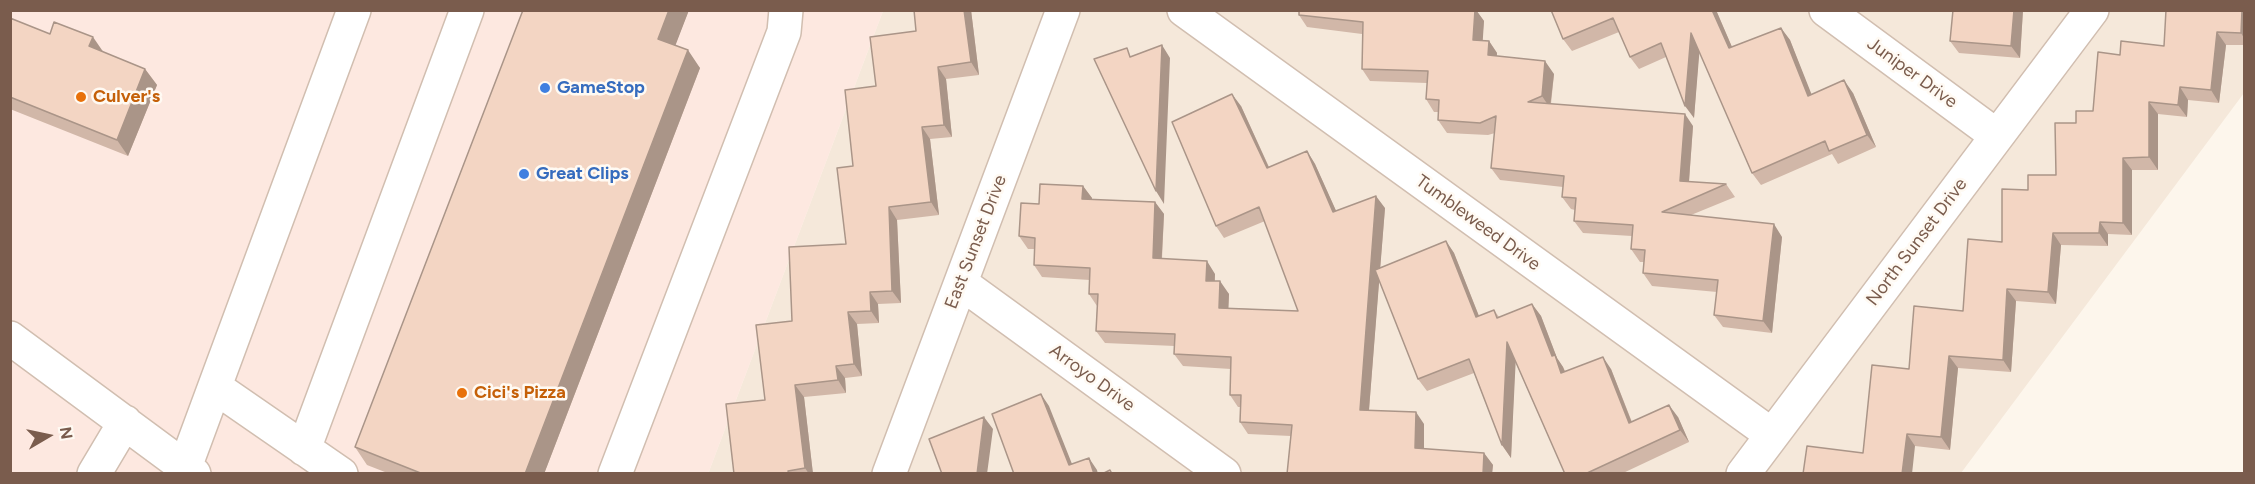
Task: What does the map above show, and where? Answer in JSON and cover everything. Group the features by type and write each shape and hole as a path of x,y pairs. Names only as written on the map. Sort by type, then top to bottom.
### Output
{"street":[{"path":"10,338 189,470 215,387 354,10"},
{"path":"304,448 467,10"},
{"path":"615,474 784,32 786,10"},
{"name":"East Sunset Drive","path":"889,474 1063,10"},
{"name":"Tumbleweed Drive","path":"1184,10 1772,435"},
{"name":"Juniper Drive","path":"1827,10 1997,136"},
{"name":"North Sunset Drive","path":"1743,474 2092,10"},
{"name":"Arroyo Drive","path":"961,283 1224,474"},
{"path":"215,387 340,474"},
{"path":"94,474 125,422"}],"shaded area":[{"path":"10,11 883,11 708,474 11,473"},
{"path":"883,11 2244,11 2244,93 1961,473 708,474"}],"building":[{"path":"523,10 669,10 658,39 688,50 525,474 423,474 355,447"},
{"path":"914,10 964,10 971,62 938,67 944,125 922,127 931,202 889,207 892,291 870,292 871,311 848,312 854,364 836,366 838,380 795,385 805,468 788,471 789,474 734,474 726,404 765,400 756,325 792,321 789,247 846,244 837,168 853,166 845,90 876,86 870,37 916,31"},
{"path":"1299,10 1475,10 1473,40 1489,41 1488,55 1545,61 1542,96 1528,102 1685,114 1680,181 1726,184 1662,212 1774,224 1763,321 1714,315 1718,280 1643,273 1645,250 1631,249 1633,225 1574,221 1576,198 1562,197 1564,176 1491,168 1496,116 1480,123 1438,120 1439,100 1426,99 1428,71 1362,69 1363,22 1299,15"},
{"path":"1551,10 1712,10 1729,48 1781,28 1808,96 1844,80 1867,135 1829,151 1825,141 1752,173 1691,33 1685,106 1661,43 1630,57 1613,18 1563,39"},
{"path":"1953,10 2014,10 2011,46 1950,41"},
{"path":"2166,10 2242,10 2241,33 2217,32 2211,90 2180,87 2178,105 2149,102 2149,157 2123,158 2123,223 2100,222 2099,233 2053,233 2048,292 2007,289 2003,360 1949,356 1941,437 1907,434 1902,474 1803,474 1807,446 1863,453 1872,365 1909,369 1914,306 1963,311 1968,239 2002,242 2002,189 2028,190 2028,175 2056,175 2055,123 2076,123 2076,111 2093,111 2098,52 2120,55 2121,41 2164,46"},
{"name":"Culver's","path":"10,18 50,34 54,22 93,37 89,46 145,69 117,140 10,97"},
{"path":"1162,45 1156,191 1094,59 1127,48 1130,57"},
{"path":"1232,94 1267,168 1307,151 1333,212 1376,196 1360,410 1416,412 1415,448 1484,453 1483,474 1287,474 1292,425 1240,422 1241,395 1230,395 1231,357 1174,354 1175,334 1096,331 1098,294 1089,294 1090,268 1034,265 1035,238 1019,236 1021,203 1039,204 1040,184 1083,186 1082,199 1155,202 1153,258 1207,261 1206,281 1220,281 1219,308 1298,311 1259,207 1216,226 1172,122"},
{"path":"1446,241 1476,317 1494,310 1497,318 1532,304 1561,373 1603,357 1629,423 1669,405 1680,430 1585,474 1565,474 1507,342 1502,445 1469,359 1418,379 1375,270"},
{"path":"1041,394 1069,465 1089,458 1094,474 1014,474 992,414"},
{"path":"984,417 977,474 942,474 929,439"}],"place":[{"name":"GameStop","path":"545,88"},
{"name":"Culver's","path":"81,97"},
{"name":"Great Clips","path":"524,174"},
{"name":"Cici's Pizza","path":"462,393"}]}
